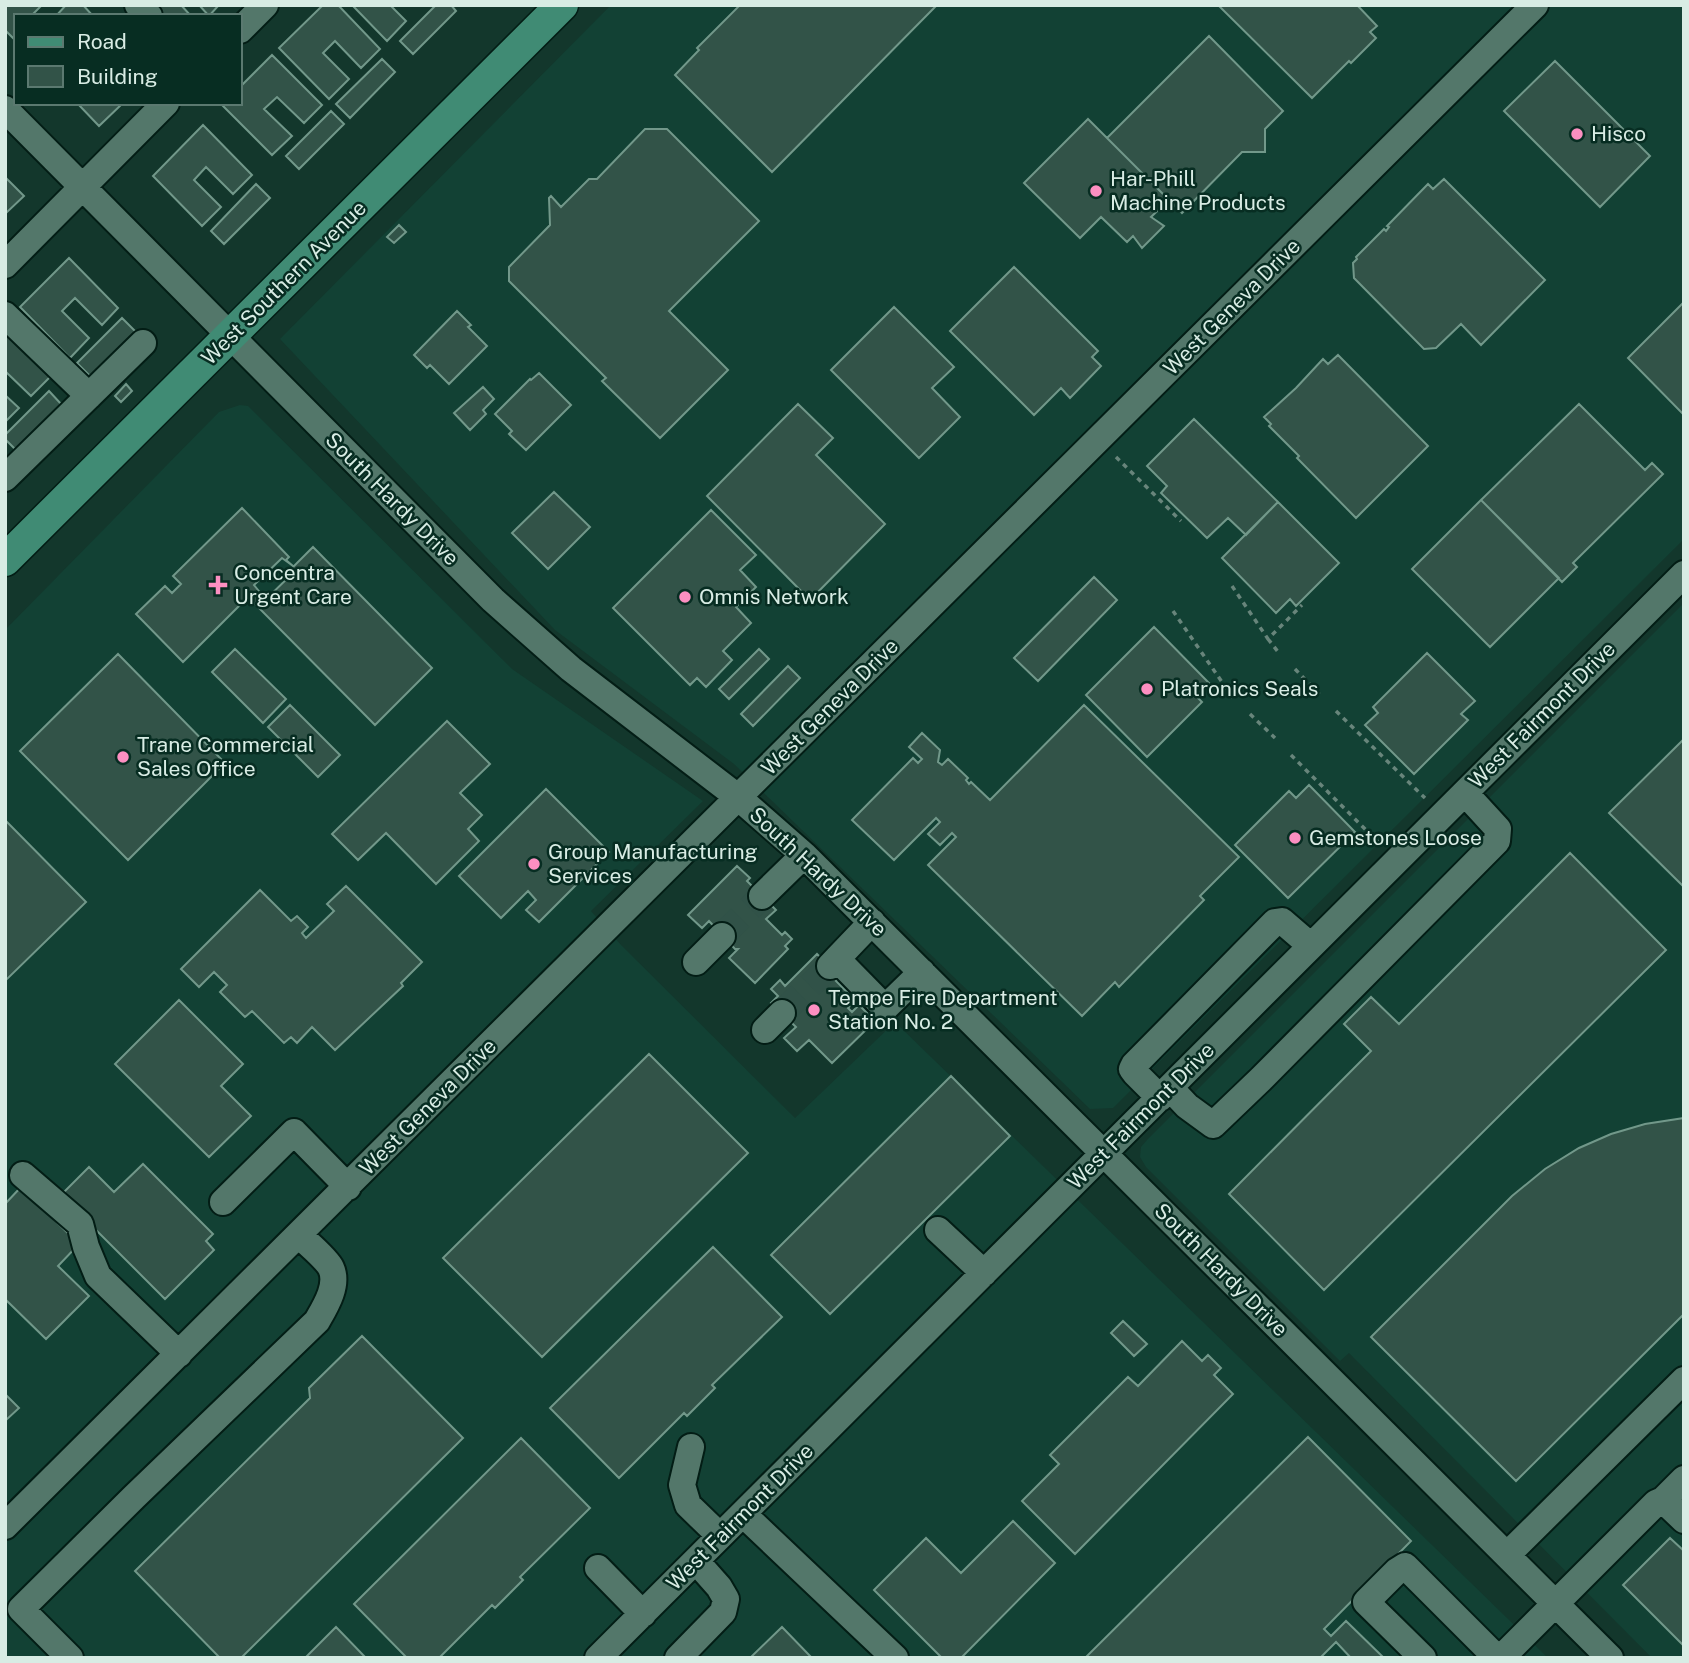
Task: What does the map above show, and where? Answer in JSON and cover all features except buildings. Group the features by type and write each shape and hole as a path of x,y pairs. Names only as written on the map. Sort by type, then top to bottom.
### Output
{"main road":[{"name":"West Southern Avenue","path":"5,560 562,5"}],"street":[{"path":"242,28 265,5"},
{"name":"West Geneva Drive","path":"5,1526 1535,5"},
{"path":"5,265 164,105"},
{"name":"South Hardy Drive","path":"5,109 493,600 571,668 739,798 804,855 1610,1658"},
{"path":"5,315 89,396"},
{"path":"5,478 144,343"},
{"name":"West Fairmont Drive","path":"598,1658 1684,574"},
{"path":"1311,946 1282,921 1275,922 1132,1069 1213,1125 1497,841 1498,830 1465,793"},
{"path":"762,896 804,855"},
{"path":"872,922 833,962 885,1008 922,972"},
{"path":"696,962 722,936"},
{"path":"223,1202 294,1132 348,1187"},
{"path":"23,1175 79,1224 98,1276 179,1354"},
{"path":"938,1230 984,1273"},
{"path":"70,1658 21,1609 317,1321 328,1302 332,1284 331,1268 299,1235"},
{"path":"1507,1555 1684,1380"},
{"path":"691,1447 682,1485 688,1506 720,1536"},
{"path":"1423,1658 1366,1602 1396,1571 1405,1566 1493,1652 1555,1602 1684,1479"},
{"path":"1663,1500 1684,1520"},
{"path":"743,1514 895,1658"},
{"path":"678,1658 723,1612 726,1599 695,1560"},
{"path":"598,1568 642,1614"}],"path":[{"path":"1116,457 1181,521"},
{"path":"1232,586 1279,653"},
{"path":"1268,639 1302,605"},
{"path":"1173,611 1233,698"},
{"path":"1295,669 1320,695"},
{"path":"1336,711 1425,799"},
{"path":"1250,714 1275,738"},
{"path":"1291,755 1380,844"}],"shaded area":[{"path":"611,5 1684,5 1684,539 1113,1108 1090,1109 734,764 555,630 280,339"},
{"path":"240,405 248,406 512,669 703,801 591,911 621,945 795,1118 895,1022 1548,1658 5,1658 5,630 219,412"},
{"path":"1684,603 1684,1658 1652,1658 1349,1353 1340,1361 1146,1167 1140,1157 1141,1147 1147,1140"}],"tunnel":[{"path":"722,936 762,896"},
{"path":"782,1013 830,966"}],"place":[{"name":"Hisco","path":"1577,134"},
{"name":"Har-Phill Machine Products","path":"1096,191"},
{"name":"Concentra Urgent Care","path":"218,585"},
{"name":"Omnis Network","path":"685,597"},
{"name":"Platronics Seals","path":"1147,689"},
{"name":"Trane Commercial Sales Office","path":"123,757"},
{"name":"Gemstones Loose","path":"1295,838"},
{"name":"Group Manufacturing Services","path":"534,864"},
{"name":"Tempe Fire Department Station No. 2","path":"814,1010"}]}
